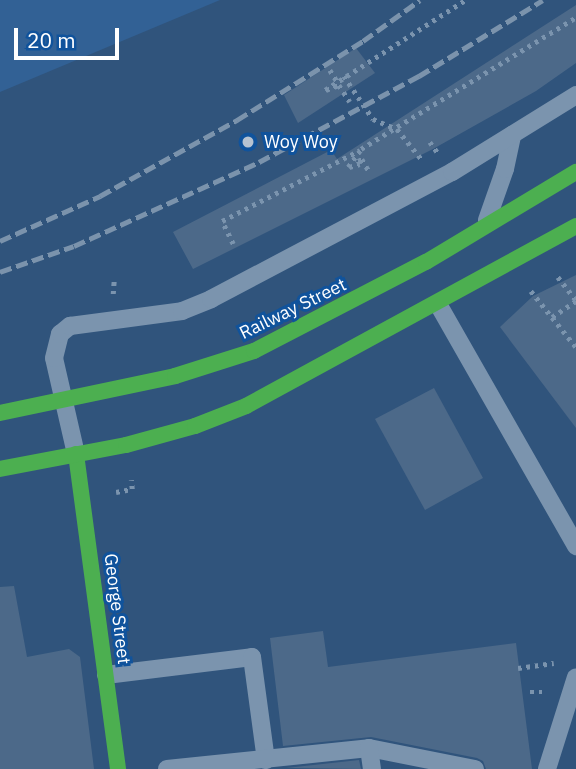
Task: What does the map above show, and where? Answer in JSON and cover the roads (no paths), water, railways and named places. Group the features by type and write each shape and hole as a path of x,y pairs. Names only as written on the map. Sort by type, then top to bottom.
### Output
{"main road":[{"name":"Railway Street","path":"0,413 175,376 254,351 311,324 576,172"},
{"path":"0,469 195,426 246,405 438,304 576,226"},
{"name":"George Street","path":"76,454 118,769"}],"lane":[{"path":"76,454 54,358 60,334 70,326 154,316 182,311 201,303 452,172 576,95"},
{"path":"485,226 505,170 512,135"},
{"path":"438,304 576,546"},
{"path":"106,675 251,657 265,760"},
{"path":"547,769 576,677"},
{"path":"369,748 372,769"},
{"path":"167,769 369,748 475,769"}],"water":[{"path":"0,0 220,0 0,92"}],"railway":[{"path":"0,241 100,196 237,120 363,41 420,0"},
{"path":"0,272 74,246 259,162 419,76 543,0"}],"place":[{"name":"Woy Woy","path":"248,142"}]}
